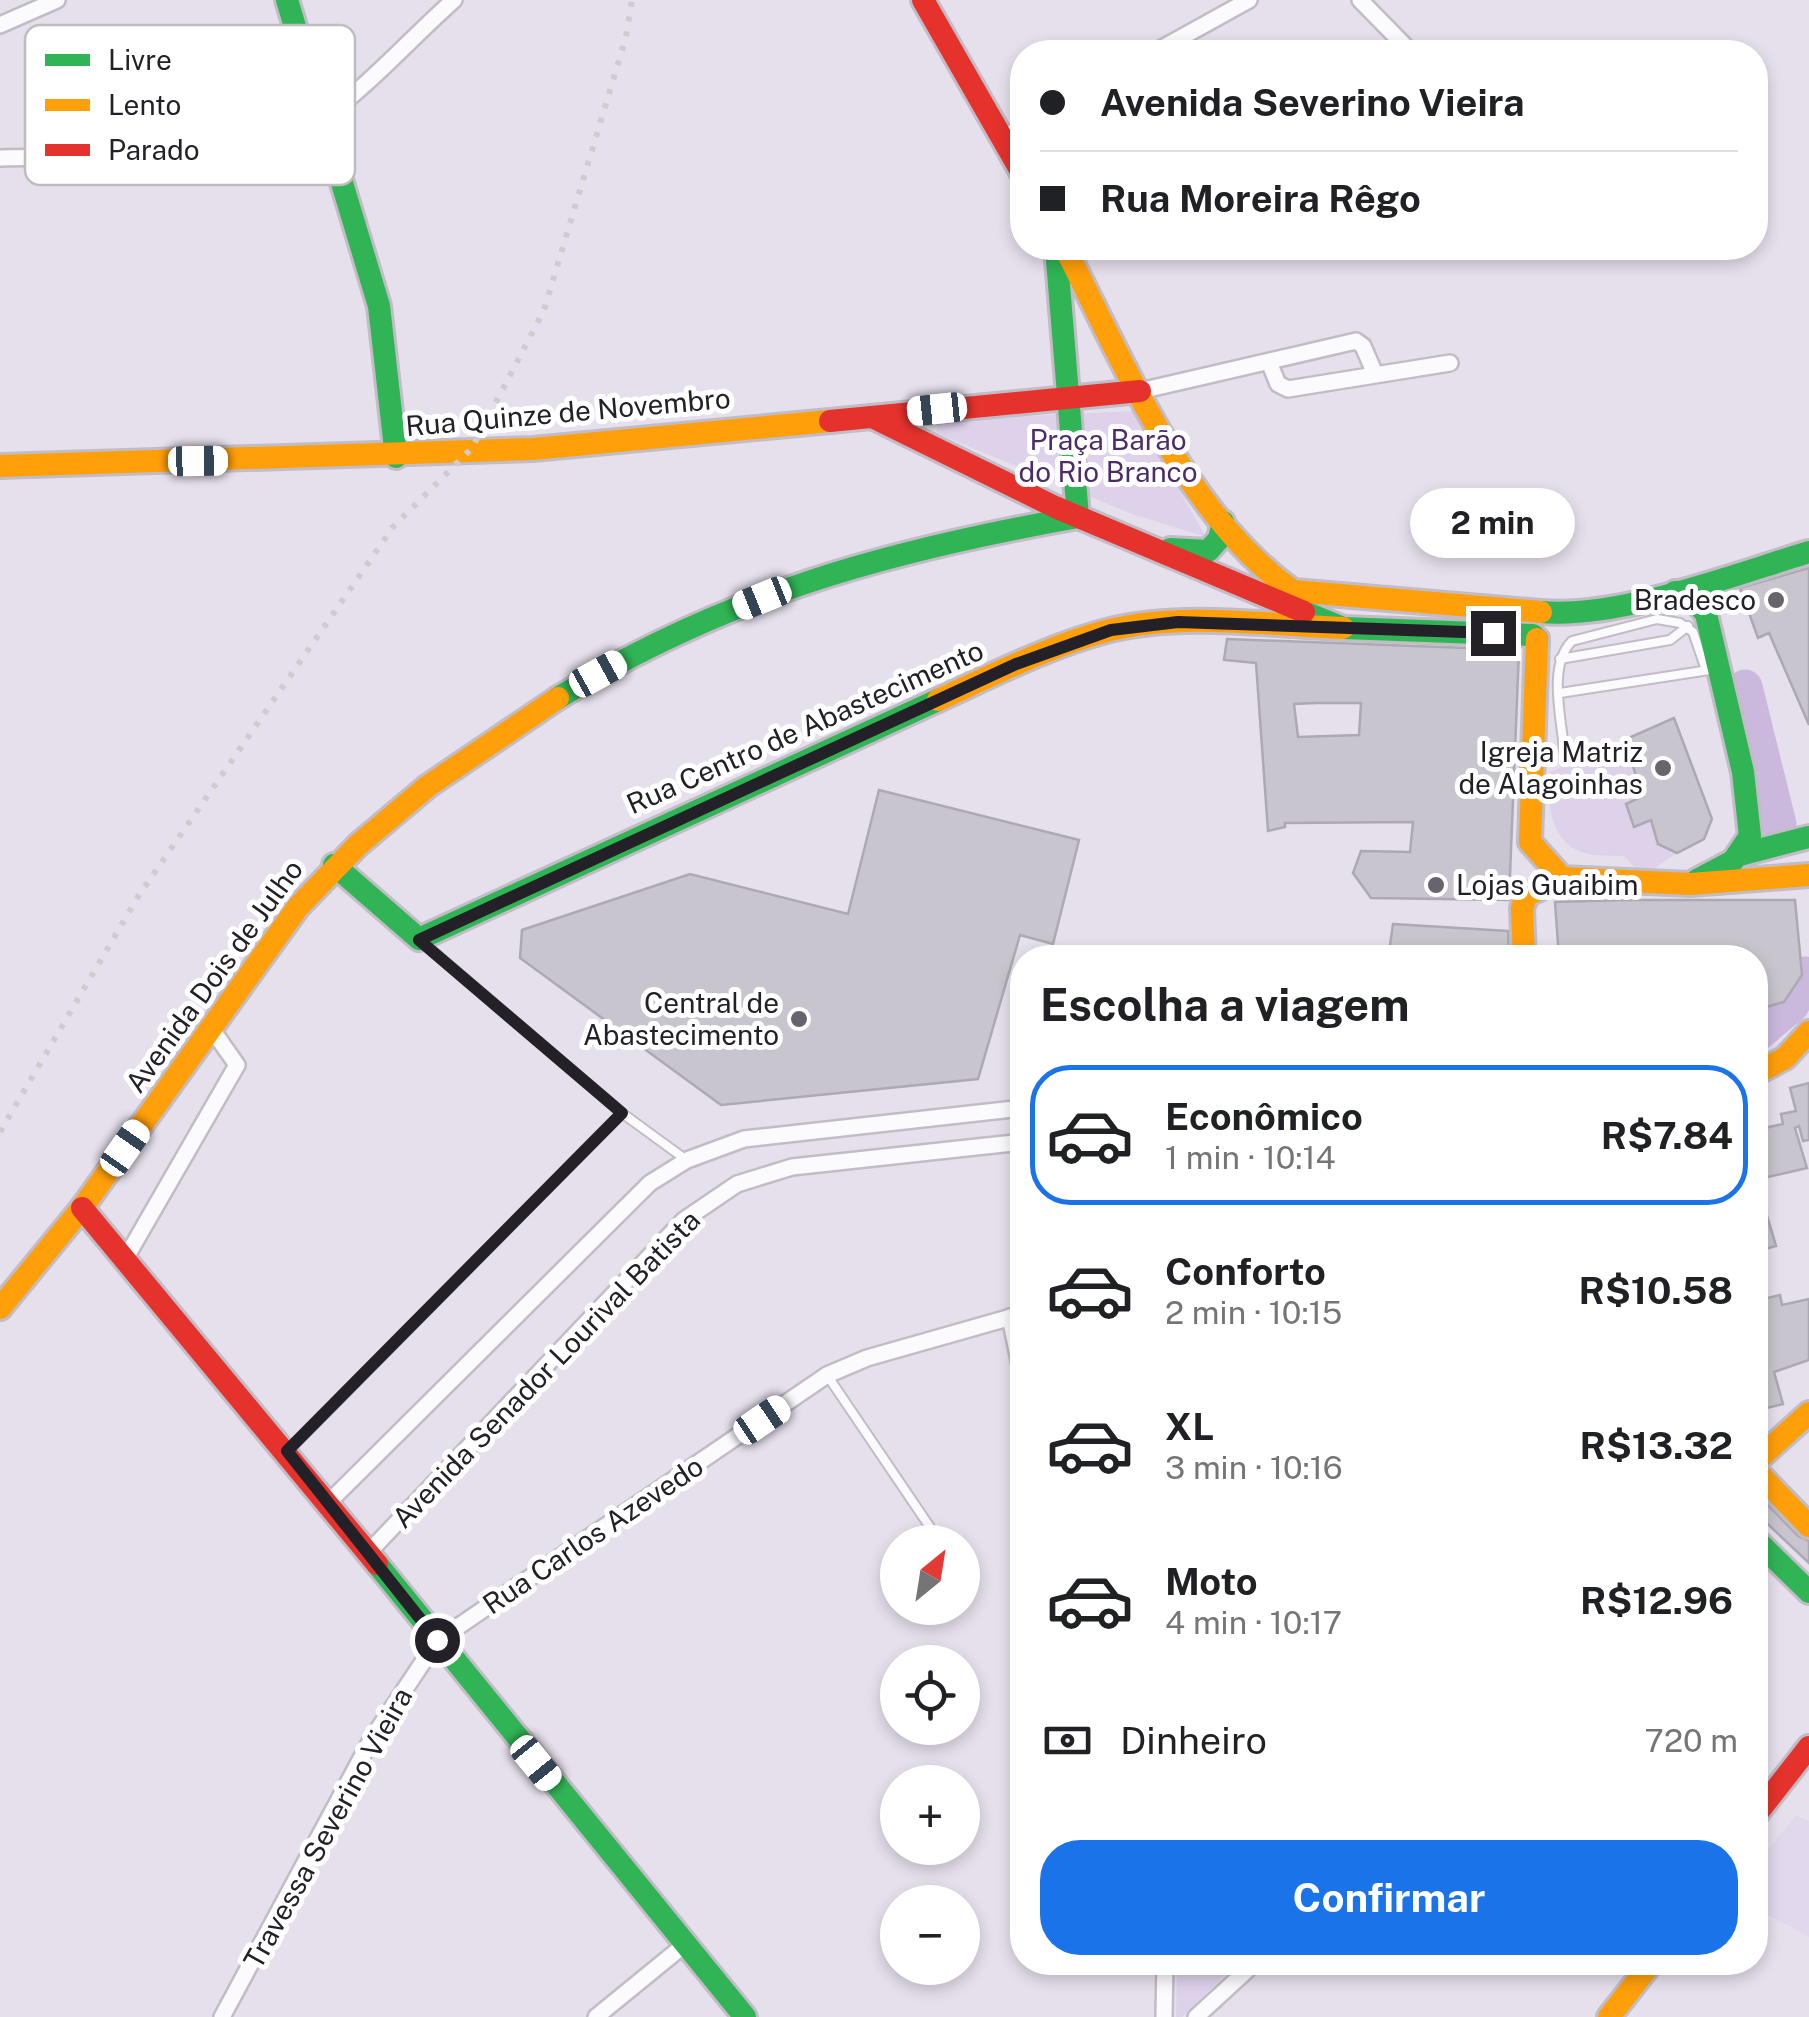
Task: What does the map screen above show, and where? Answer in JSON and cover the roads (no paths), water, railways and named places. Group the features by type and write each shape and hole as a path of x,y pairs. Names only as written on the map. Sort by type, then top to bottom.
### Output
{"street":[{"path":"0,25 57,0"},
{"path":"286,0 293,25"},
{"path":"355,89 454,0"},
{"path":"922,0 1010,130"},
{"path":"1176,40 1248,0"},
{"path":"1360,0 1400,40"},
{"path":"0,158 25,157"},
{"path":"341,185 379,306 396,456"},
{"path":"1057,260 1078,516"},
{"path":"1071,260 1140,392 1223,522 1264,576 1291,599 1563,614 1674,592 1809,552"},
{"path":"1140,392 1356,341 1363,346 1376,374"},
{"path":"1269,362 1278,384 1288,389 1450,364"},
{"name":"Rua Quinze de Novembro","path":"0,466 534,449 1140,392"},
{"path":"870,416 1078,516 1291,599 1343,628"},
{"name":"Avenida Dois de Julho","path":"1,1306 82,1208 298,907 334,865 428,786 522,717 624,660 814,578 926,544 1078,516"},
{"path":"1152,548 1208,550 1219,539 1223,522"},
{"path":"1674,592 1704,609 1712,669 1743,772 1750,836 1740,854"},
{"path":"1562,878 1533,848 1530,831 1536,639 1563,614"},
{"name":"Rua Centro de Abastecimento","path":"419,940 1016,664 1092,635 1178,622 1513,634 1536,639"},
{"path":"1690,884 1740,854 1809,837"},
{"path":"334,865 419,940"},
{"path":"1523,945 1522,908 1527,895 1562,878 1690,884 1809,875"},
{"path":"124,1261 237,1065 211,1028"},
{"path":"1768,1067 1785,1058 1809,1032"},
{"name":"Avenida Senador Lourival Batista","path":"328,1502 650,1183 687,1160 744,1138 1010,1109"},
{"name":"Avenida Senador Lourival Batista","path":"368,1553 684,1220 738,1184 792,1167 1010,1143"},
{"path":"82,1208 287,1451 683,1946 745,2017"},
{"name":"Rua Carlos Azevedo","path":"437,1640 827,1375 868,1358 1010,1318"},
{"path":"1768,1450 1809,1413"},
{"path":"1768,1483 1809,1526"},
{"path":"1768,1553 1809,1592"},
{"name":"Travessa Severino Vieira","path":"222,2017 371,1740 437,1640"},
{"path":"1768,1791 1809,1747"},
{"path":"596,2017 683,1946"},
{"path":"1164,2017 1165,1975"},
{"path":"1196,2017 1242,1975"},
{"path":"1620,2013 1644,1975"}],"lane":[{"path":"1560,693 1712,669 1688,626 1670,620 1572,641 1560,659 1560,693 1564,751"},
{"path":"1560,659 1670,640 1688,626"},
{"path":"419,940 622,1113 687,1160"},
{"path":"287,1451 622,1113"},
{"path":"827,1375 928,1525"}],"waterway":[{"path":"1745,687 1779,824"},
{"path":"1768,1025 1792,1005 1806,974"}],"railway":[{"path":"0,1132 139,895 393,527 472,448 544,310 626,37 632,0"}],"place":[{"name":"Bradesco","path":"1776,600"},
{"name":"Igreja Matriz de Alagoinhas","path":"1663,768"},
{"name":"Lojas Guaibim","path":"1436,885"},
{"name":"Central de Abastecimento","path":"799,1019"}],"park label":[{"name":"Praça Barão do Rio Branco","path":"1108,456"}]}
